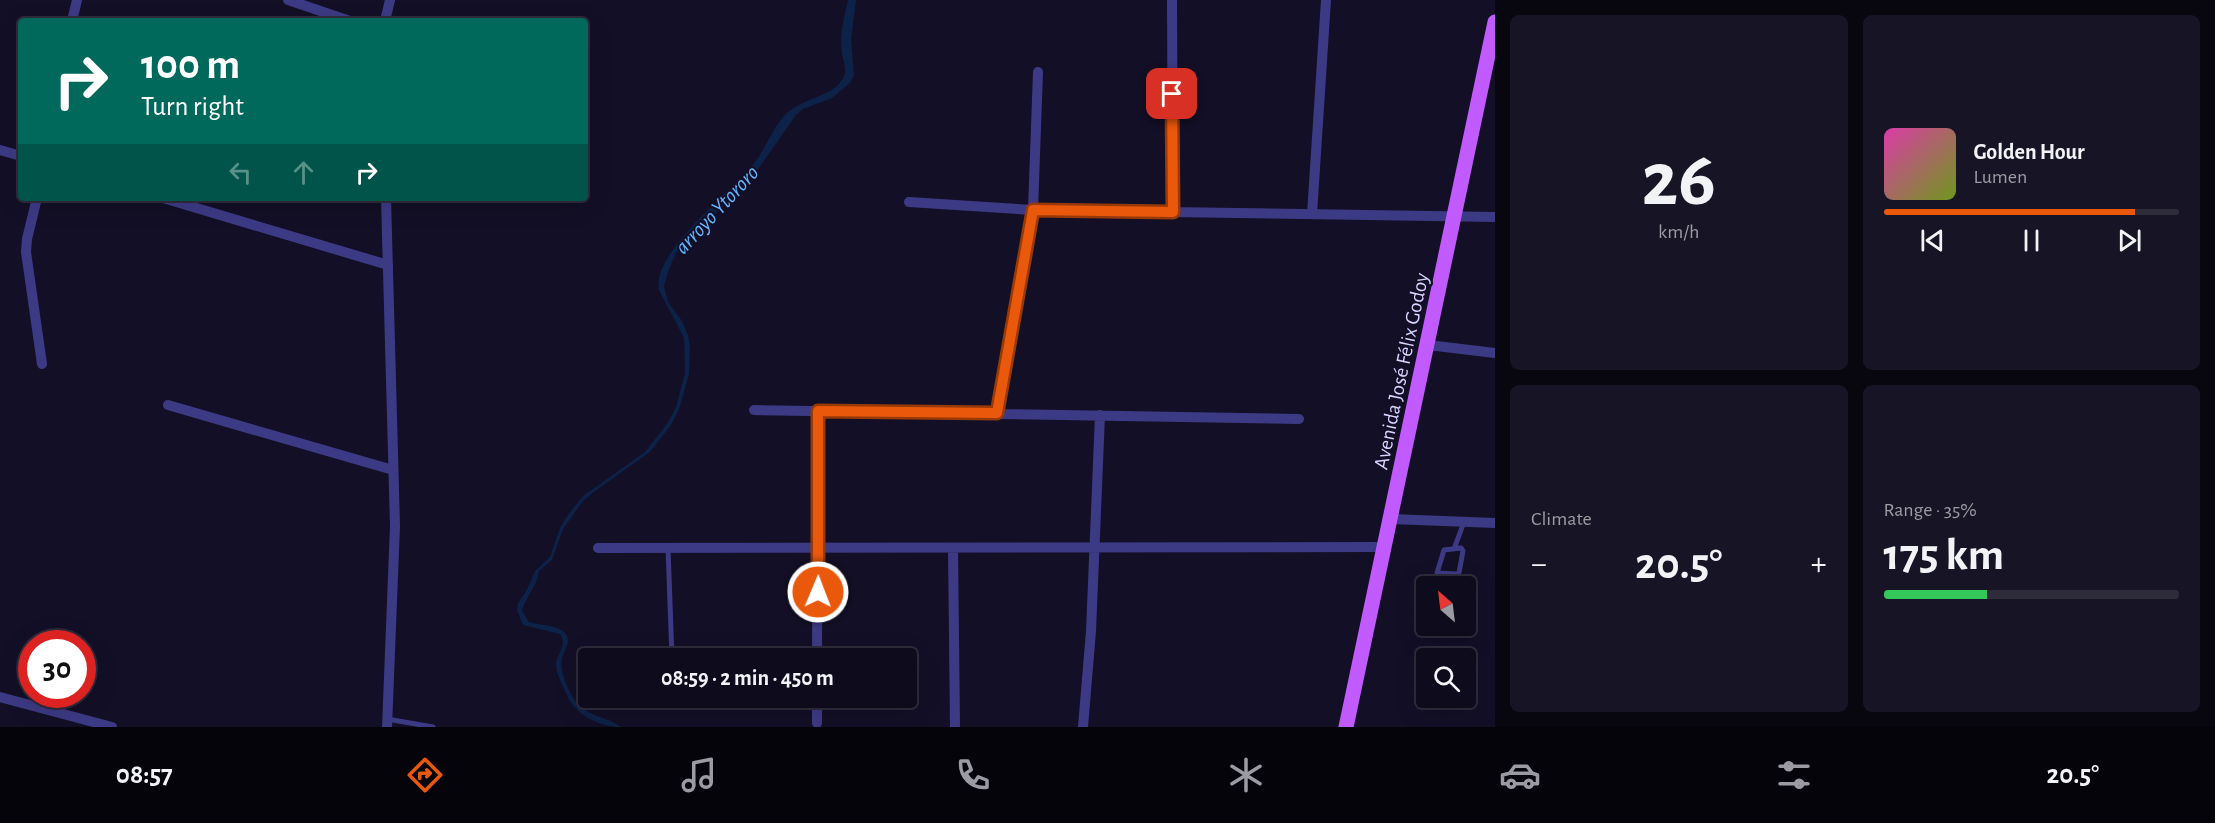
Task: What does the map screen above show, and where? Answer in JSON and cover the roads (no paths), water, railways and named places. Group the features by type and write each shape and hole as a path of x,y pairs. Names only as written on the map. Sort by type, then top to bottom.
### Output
{"main road":[{"name":"Avenida José Félix Godoy","path":"1346,727 1491,58 1495,22"}],"street":[{"path":"73,18 77,0"},
{"path":"288,0 341,18"},
{"path":"386,18 390,0"},
{"path":"1172,0 1173,212"},
{"path":"1312,214 1326,0"},
{"path":"997,413 1033,210 1038,72"},
{"path":"0,150 18,155"},
{"path":"36,201 26,252 42,364"},
{"path":"173,201 388,265"},
{"path":"386,201 395,526 387,723"},
{"path":"909,202 1033,210 1495,218"},
{"path":"1428,345 1495,353"},
{"path":"168,405 393,470"},
{"path":"754,410 1299,419"},
{"path":"817,648 818,411"},
{"path":"1083,727 1091,631 1100,415"},
{"path":"1391,519 1495,523"},
{"path":"598,548 1385,547"},
{"path":"953,548 955,727"},
{"path":"0,697 112,727"},
{"path":"817,708 817,723"}],"lane":[{"path":"1454,549 1464,522"},
{"path":"668,548 672,648"},
{"path":"1461,548 1463,551 1459,573 1437,573 1444,550 1454,549 1461,548"},
{"path":"387,723 433,727"}],"water":[{"name":"arroyo Ytororo","path":"848,0 856,0 851,40 854,75 850,83 832,98 803,109 796,115 754,175 676,253 664,286 668,302 682,321 690,346 689,374 679,409 671,425 650,452 583,501 563,529 552,560 539,571 524,605 522,611 529,622 558,628 565,633 568,644 561,664 563,676 578,708 621,727 601,723 576,709 563,687 556,665 563,646 560,634 523,625 517,611 518,603 535,571 550,557 560,528 583,496 645,452 667,424 676,407 685,373 684,338 659,290 660,275 667,259 695,223 755,162 784,116 798,105 830,91 842,80 845,71 841,47"}]}
